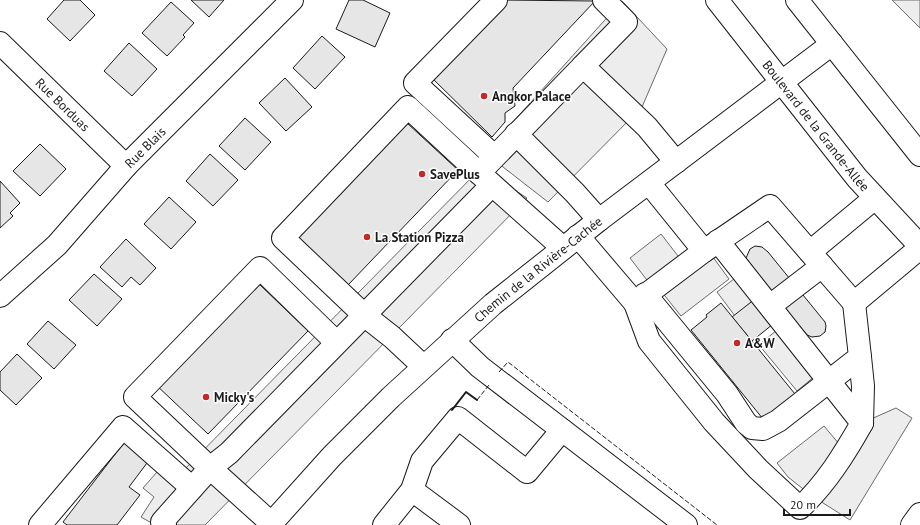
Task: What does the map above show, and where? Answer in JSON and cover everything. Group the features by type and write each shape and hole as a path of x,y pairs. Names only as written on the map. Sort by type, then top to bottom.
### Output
{"main road":[{"name":"Rue Blais","path":"0,296 57,245 126,166 292,0"},
{"path":"494,156 415,83 496,0"},
{"path":"162,524 210,468 229,453 364,315 485,179 494,156 626,22 604,0"},
{"name":"Boulevard de la Grande-Allée","path":"717,0 856,178 920,247"},
{"path":"797,0 920,154"},
{"name":"Rue Borduas","path":"0,43 126,166"},
{"name":"Chemin de la Rivière-Cachée","path":"271,524 332,456 423,366 519,282 832,44"},
{"path":"583,66 647,127 676,162"},
{"path":"423,366 392,336 364,315 283,238 408,107 485,179 571,242 640,298 727,394 740,417 752,428 763,430 769,427 860,358"},
{"path":"516,134 570,188 599,220"},
{"path":"649,183 770,306 862,422"},
{"path":"770,306 875,198"},
{"path":"770,206 854,303 863,386 862,422 848,448 828,476 800,508 758,469 709,416 650,341 640,298 711,246 770,206"},
{"path":"854,303 920,247"},
{"path":"271,524 136,397 260,268 337,343"},
{"path":"452,340 480,367 686,525"},
{"path":"392,522 412,490 422,461 458,418 527,472 562,430"},
{"path":"40,525 123,427 192,488"},
{"path":"412,490 459,525"},
{"path":"912,525 920,514"}],"shaded area":[{"path":"892,0 920,0 920,28"},
{"path":"622,1 667,49 642,107 548,202 485,153"},
{"path":"481,168 527,198 205,525 155,525 141,517 154,497 143,488 164,464 177,477"},
{"path":"661,234 685,265 707,249 729,279 681,316 657,286 653,288 630,258"},
{"path":"743,272 761,295 735,316 717,292"},
{"path":"784,324 821,371 797,391 759,345"},
{"path":"896,408 912,418 850,520 812,496 788,477 777,463 824,426 845,451 862,423"}],"building":[{"path":"64,0 80,0 95,15 70,41 47,19"},
{"path":"191,0 224,0 209,17"},
{"path":"349,0 363,0 390,13 375,47 336,29"},
{"path":"502,0 595,1 513,88 515,106 505,113 505,122 492,137 429,75"},
{"path":"171,2 194,23 183,35 185,37 167,56 142,33"},
{"path":"322,36 345,57 315,89 293,68"},
{"path":"129,43 157,69 132,96 104,71"},
{"path":"285,78 312,107 286,131 259,103"},
{"path":"245,118 271,142 245,170 219,146"},
{"path":"407,123 458,170 348,285 297,237"},
{"path":"40,144 66,169 40,196 13,171"},
{"path":"210,154 238,180 213,206 186,181"},
{"path":"0,181 20,203 10,213 13,216 0,228"},
{"path":"169,197 196,222 171,249 144,224"},
{"path":"126,239 156,268 140,285 131,277 122,287 100,267"},
{"path":"755,246 762,247 768,252 825,322 825,332 820,336 812,337 807,335 788,312 752,341 732,317 769,288 746,258 750,249"},
{"path":"94,274 122,299 97,326 69,300"},
{"path":"255,280 308,331 208,434 154,383"},
{"path":"721,303 795,394 763,419 691,330"},
{"path":"48,321 76,345 54,369 27,344"},
{"path":"17,354 42,378 16,405 0,390 0,372"},
{"path":"126,440 150,459 129,487 140,495 117,525 67,525 63,522"}],"fence":[{"path":"499,372 508,362 717,525"},
{"path":"477,400 489,385"}],"wall":[{"path":"452,410 466,392 477,400"}],"place":[{"name":"Angkor Palace","path":"484,96"},
{"name":"SavePlus","path":"422,174"},
{"name":"La Station Pizza","path":"367,237"},
{"name":"A&W","path":"737,343"},
{"name":"Micky's","path":"206,397"}]}
